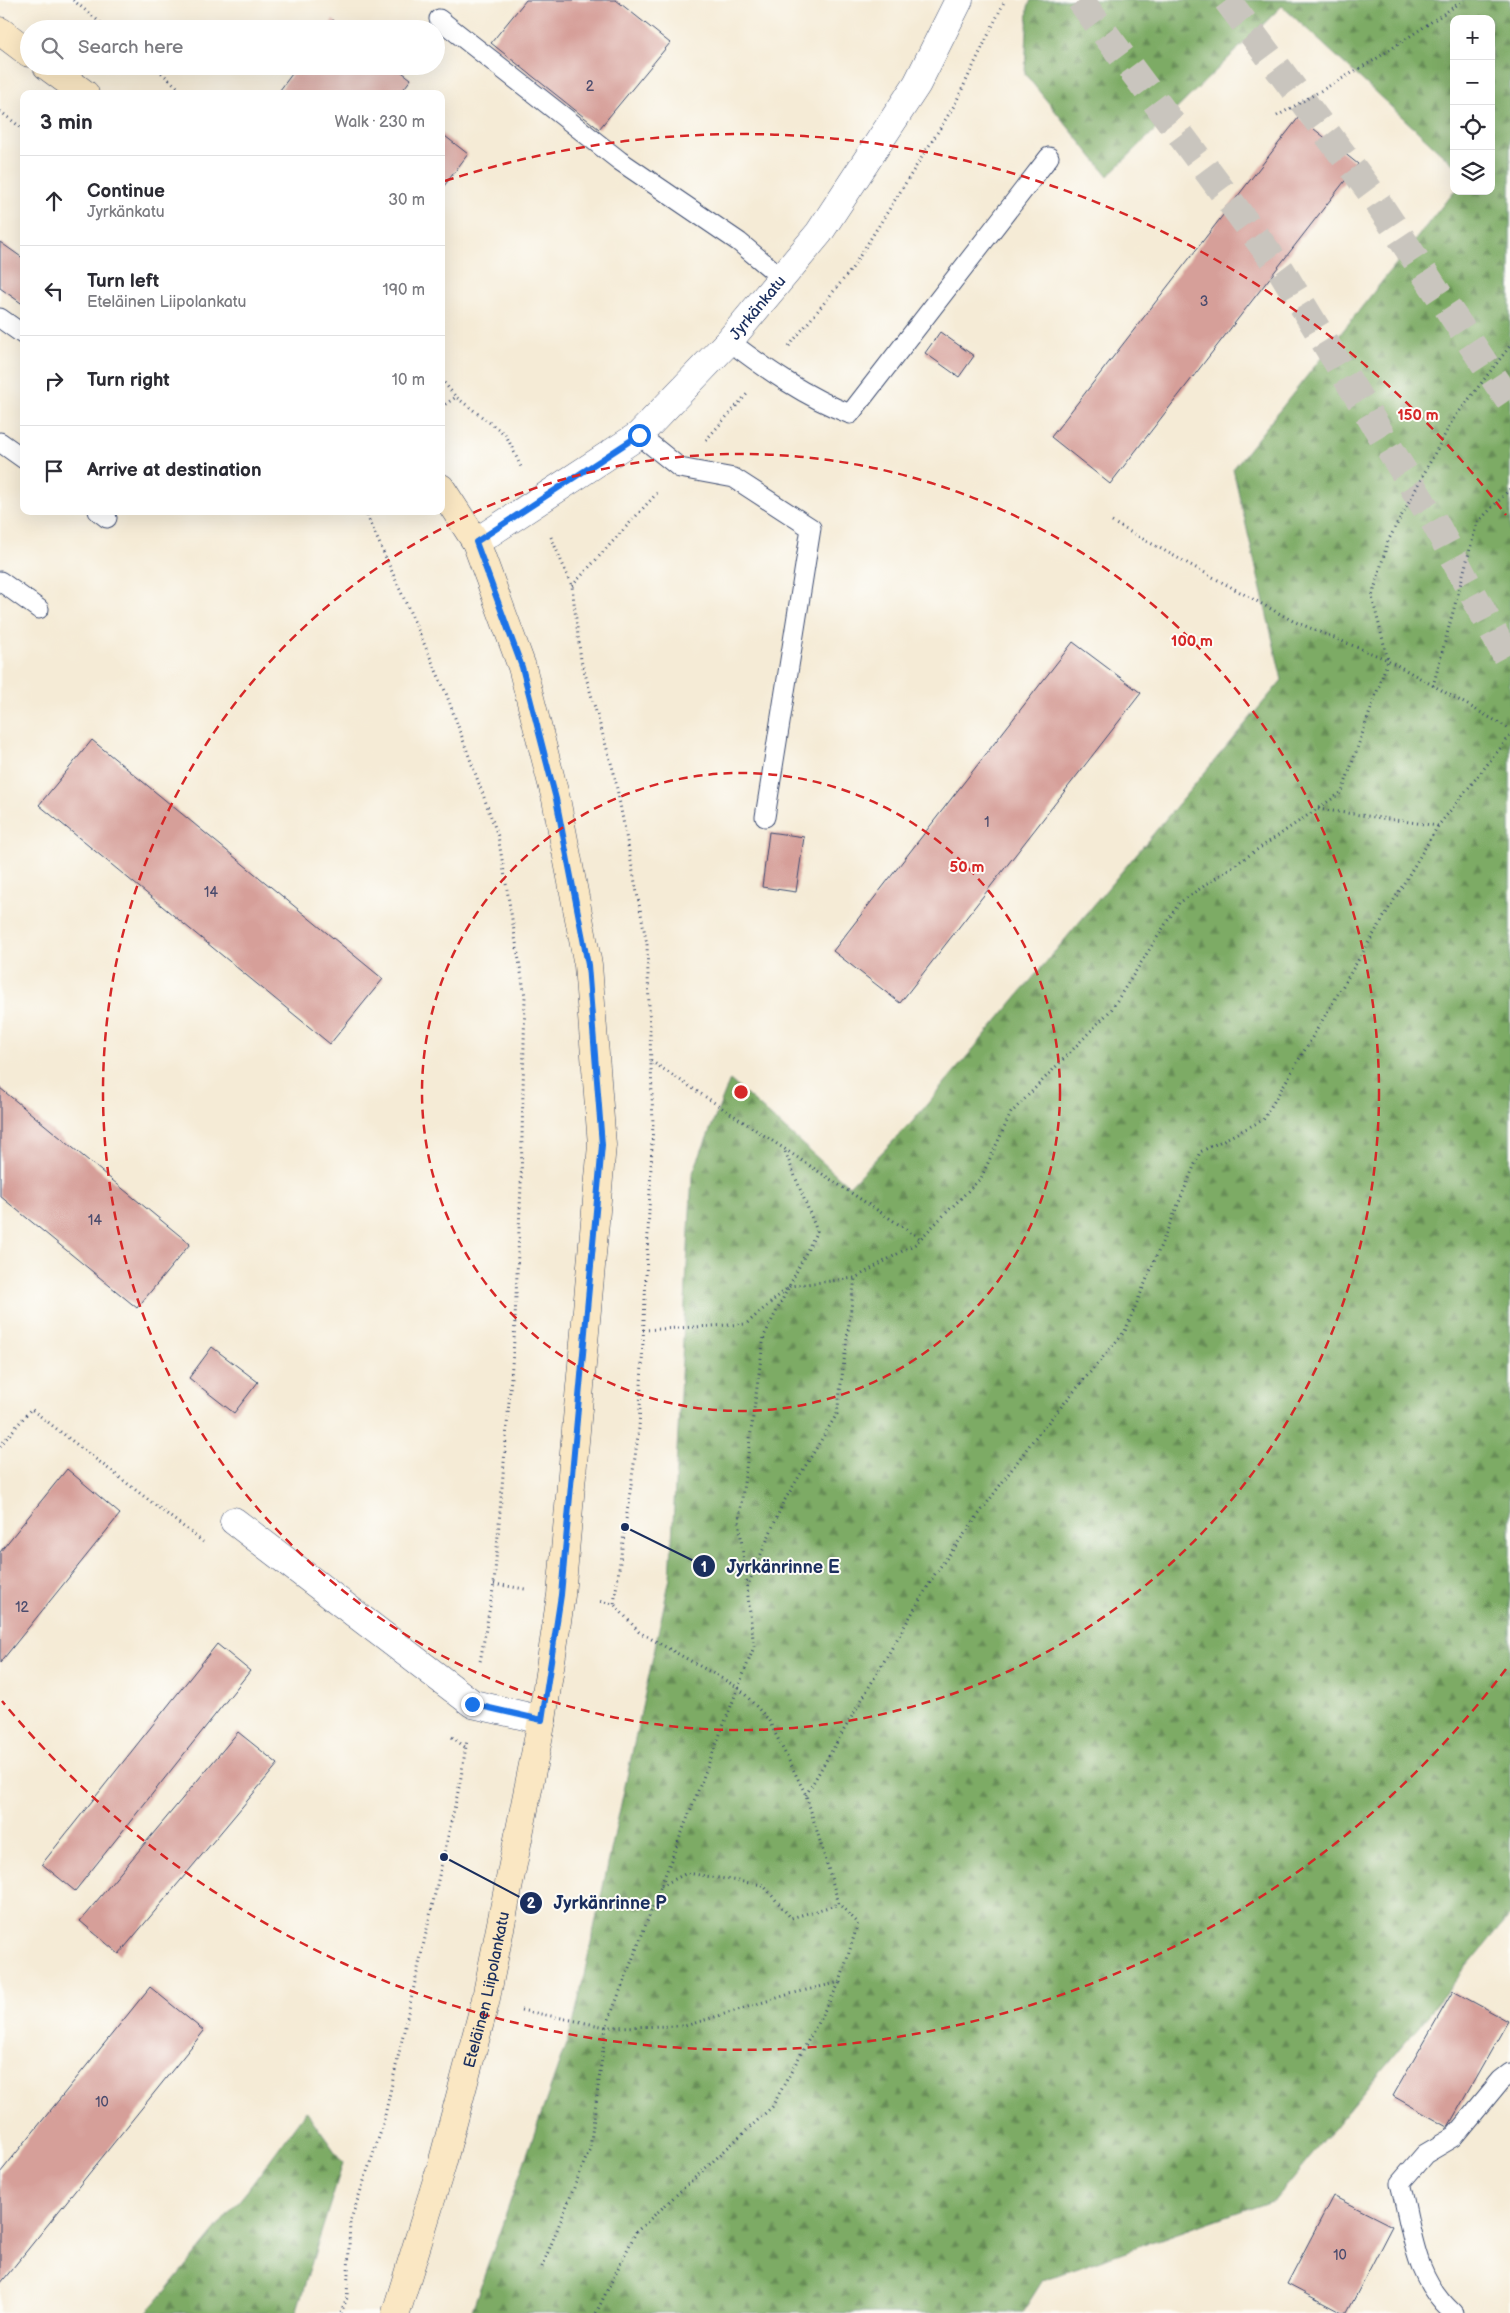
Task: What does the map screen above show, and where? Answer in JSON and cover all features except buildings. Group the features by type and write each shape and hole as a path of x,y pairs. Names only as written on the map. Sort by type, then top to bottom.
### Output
{"street":[{"name":"Jyrkänkatu","path":"476,542 639,435 729,341 819,233 917,84 959,0"},
{"path":"0,31 20,45"},
{"path":"59,75 80,90"},
{"name":"Eteläinen Liipolankatu","path":"396,2313 442,2164 485,2003 542,1720 561,1595 602,1145 588,965 556,799 522,667 476,542 445,494"},
{"path":"234,1520 472,1704 542,1720"}],"lane":[{"path":"445,24 620,161 739,242 782,278"},
{"path":"729,341 768,371 830,406 850,414 1049,157"},
{"path":"0,318 20,332"},
{"path":"639,435 680,468 734,478 812,528 765,817"},
{"path":"0,442 20,456"},
{"path":"0,581 39,609"},
{"path":"1453,2313 1440,2302 1417,2261 1400,2183 1425,2154 1454,2137 1501,2080 1510,2073"}],"path":[{"path":"73,0 97,20"},
{"path":"1277,116 1376,59 1464,0"},
{"path":"164,75 181,90"},
{"path":"0,111 20,127"},
{"path":"643,1330 746,1324 790,1286 855,1278 921,1239 981,1178 1011,1114 1111,1010 1179,903 1342,792 1388,660 1372,598 1388,542 1452,421 1510,346"},
{"path":"445,404 456,397"},
{"path":"1433,686 1477,523 1510,489"},
{"path":"341,2313 347,2298 350,2222 382,2128 460,1783 494,1584 514,1341 521,1185 526,996 498,836 446,693 367,515"},
{"path":"1112,522 1293,621 1388,660 1510,729"},
{"path":"806,1795 935,1574 1034,1439 1125,1330 1200,1152 1263,1120 1438,826 1510,736"},
{"path":"1318,809 1438,826"},
{"path":"651,1061 921,1239"},
{"path":"542,2267 590,2148 606,2027 754,1647 739,1520 764,1336 817,1232 784,1149"},
{"path":"748,1587 783,1503 837,1414 855,1278"},
{"path":"596,2313 636,2232 772,2107 840,1982 858,1923 839,1904 806,1795 768,1719 739,1688 639,1632 614,1604"},
{"path":"661,1886 687,1872 763,1885 791,1918 839,1904"},
{"path":"485,2003 606,2027 685,2026 790,1994 840,1982"}],"green space":[{"path":"1031,0 1510,0 1510,1915 1275,2199 1043,2280 1022,2313 471,2313 574,2021 670,1578 692,1175 730,1080 849,1186 913,1121 1282,680 1233,469 1451,195 1495,195 1495,15 1450,15 1450,161 1282,6 1108,176 1025,74 1028,7"},
{"path":"306,2111 343,2163 296,2313 147,2313 247,2191"}],"tunnel":[{"path":"1080,0 1281,270 1436,525 1510,663"},
{"path":"1227,0 1370,191 1510,402"}],"place":[{"name":"Jyrkänrinne E","path":"625,1527"},
{"name":"Jyrkänrinne P","path":"444,1857"}],"route":[{"path":"472,1704 542,1720 561,1595 602,1145 588,965 556,799 522,667 476,542 639,435"}]}
